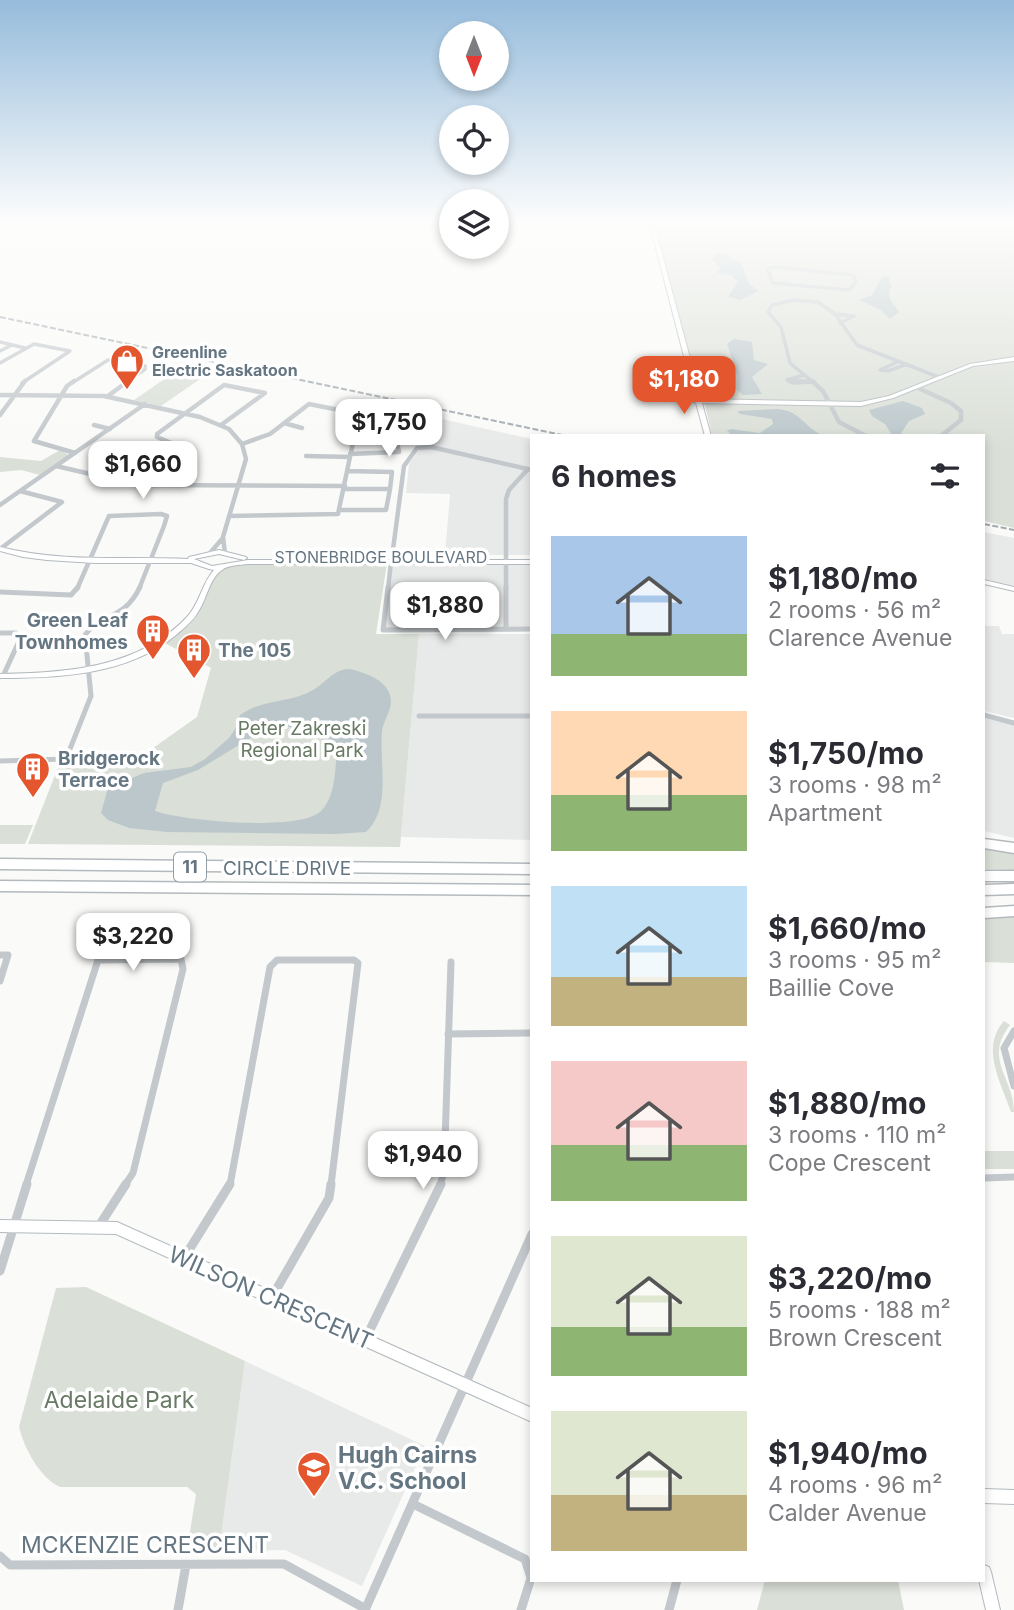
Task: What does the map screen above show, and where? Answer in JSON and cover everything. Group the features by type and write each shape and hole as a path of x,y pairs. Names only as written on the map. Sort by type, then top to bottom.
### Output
{"highway":[{"path":"985,844 1014,848"},
{"path":"380,868 530,863"},
{"name":"CIRCLE DRIVE","path":"0,864 530,869"},
{"path":"985,876 1014,876"},
{"name":"CIRCLE DRIVE","path":"0,886 530,890"},
{"path":"985,892 1014,889"},
{"path":"461,890 530,898"},
{"path":"985,892 1014,895"},
{"path":"985,913 1014,911"}],"street":[{"path":"671,296 708,434"},
{"path":"862,434 839,422 824,391 788,361 781,327 768,309 776,303 799,300 824,305 857,345 941,378"},
{"path":"834,314 855,316 840,323"},
{"path":"0,342 26,348"},
{"path":"0,363 37,343 70,351 28,379 0,415"},
{"path":"0,351 12,345"},
{"path":"698,402 830,405 881,400 982,363 1014,359"},
{"path":"75,453 43,444 32,447 69,384 105,361 115,360 145,366 145,369 108,397"},
{"path":"899,361 880,370 888,371 908,364"},
{"path":"804,375 787,380 793,383 814,382"},
{"path":"180,485 188,464 187,454 178,445 156,436 224,385 265,393 221,425"},
{"path":"916,387 951,403 962,413 961,420 944,434"},
{"path":"0,395 108,397 145,404 186,413 221,425 242,444 246,459 223,537 205,560 208,584"},
{"path":"698,402 702,434"},
{"path":"242,444 265,436 311,403 411,423 396,438 354,438"},
{"path":"0,505 145,404"},
{"path":"229,516 334,516 340,510 359,414"},
{"path":"284,424 302,428"},
{"path":"94,425 110,429"},
{"path":"306,456 396,454 400,446 396,438"},
{"path":"506,629 507,496 530,469 431,447 415,449 404,466 383,629 506,629 530,629"},
{"path":"106,479 126,463"},
{"path":"56,466 138,485 390,489"},
{"path":"340,510 386,510 391,472 348,471"},
{"path":"0,549 62,502 20,491"},
{"path":"0,592 71,596 109,516 164,514 167,517 133,602 111,619 86,631 84,642 91,696 66,759 0,761"},
{"path":"45,516 52,517"},
{"path":"0,634 16,633 21,637 2,676 55,675 88,670 137,655 169,636 194,614 208,584 231,559 223,537"},
{"path":"0,549 44,558 205,560"},
{"name":"STONEBRIDGE BOULEVARD","path":"205,560 228,554 241,558 530,560"},
{"name":"STONEBRIDGE BOULEVARD","path":"205,560 224,566 248,562 392,559"},
{"path":"985,582 1014,589"},
{"path":"985,715 1014,723"},
{"path":"419,716 530,716"},
{"path":"0,955 8,955 8,960 0,981"},
{"path":"0,1271 98,960 181,959 183,969 133,1173 99,1226"},
{"path":"184,1258 228,1190 234,1172 270,967 277,960 354,960 358,963 329,1198 272,1297"},
{"path":"365,1340 439,1190 444,1172 451,962"},
{"path":"1014,1031 1004,1048 1014,1086"},
{"path":"448,1034 530,1033"},
{"path":"985,1178 1014,1177"},
{"name":"WILSON CRESCENT","path":"0,1226 117,1227 530,1414"},
{"path":"365,1609 530,1239"},
{"path":"985,1496 1014,1497"},
{"path":"414,1504 525,1559 530,1567"},
{"name":"MCKENZIE CRESCENT","path":"0,1556 10,1565 284,1564 365,1609"},
{"path":"178,1610 186,1565"},
{"path":"985,1576 993,1610"},
{"path":"521,1610 531,1582"},
{"path":"669,1610 676,1582"}],"shaded area":[{"path":"729,296 748,296 740,300"},
{"path":"869,296 890,296 899,312 890,319 881,310 859,300"},
{"path":"734,339 752,342 754,360 768,364 752,377 762,394 743,395 737,390 738,377 727,344"},
{"path":"903,401 922,408 925,414 909,421 901,434 891,434 885,424 872,416 869,410"},
{"path":"737,411 786,411 798,416 820,434 731,434 727,431 731,429 760,433 773,424 772,419 740,414"},
{"path":"437,418 530,439 530,555 445,555 450,494 406,493 409,464 423,444 412,441"},
{"path":"985,532 1014,538 1014,586 985,579"},
{"path":"391,562 530,562 530,629 383,632"},
{"path":"985,626 999,626 1002,634 1014,634 1014,718 985,711"},
{"path":"419,634 530,634 530,840 401,837"},
{"path":"344,670 362,672 379,681 387,689 391,700 382,732 382,798 374,822 366,832 167,832 129,828 108,820 101,813 108,788 144,773 191,767 205,759 229,738 240,715 258,706 304,694","holes":["286,726 316,735 337,749 336,765 330,798 321,811 309,817 290,821 241,823 155,811 163,783 198,770 260,732"]},
{"path":"985,718 1014,725 1014,838 985,831"},
{"name":"Hugh Cairns V.C. School","path":"245,1361 425,1446 362,1586 285,1550 219,1551"}],"green space":[{"path":"673,296 1014,296 1014,528 985,521 985,434 712,434 704,400 697,393"},
{"path":"176,371 203,377 161,406 134,400"},
{"path":"60,450 69,455 40,475 21,470 0,472 0,457 41,461"},
{"name":"Peter Zakreski Regional Park","path":"237,562 387,563 376,634 419,634 400,847 28,844 59,765 71,761 75,753 146,753 197,717 211,668 165,643 196,617 217,572"},
{"path":"0,825 33,825 25,844 0,844"},
{"path":"985,848 1014,852 1014,870 985,869"},
{"path":"1014,915 1014,963 985,962 985,918"},
{"path":"1004,1021 1010,1025 1002,1037 999,1059 1010,1089 1014,1112 1011,1112 1002,1089 993,1054 997,1031"},
{"path":"985,1151 1014,1151 1014,1169 985,1169"},
{"name":"Adelaide Park","path":"86,1287 245,1361 219,1551 187,1551 196,1494 187,1487 60,1487 46,1477 29,1453 19,1427 56,1288"},
{"path":"764,1582 898,1582 904,1610 757,1610"}],"railway":[{"path":"0,317 557,434"},
{"path":"985,524 1014,530"}],"place":[{"name":"Greenline Electric Saskatoon","path":"127,391"},
{"name":"Green Leaf Townhomes","path":"153,661"},
{"name":"The 105","path":"194,680"},
{"name":"Bridgerock Terrace","path":"33,799"},
{"name":"Hugh Cairns V.C. School","path":"314,1498"}]}
